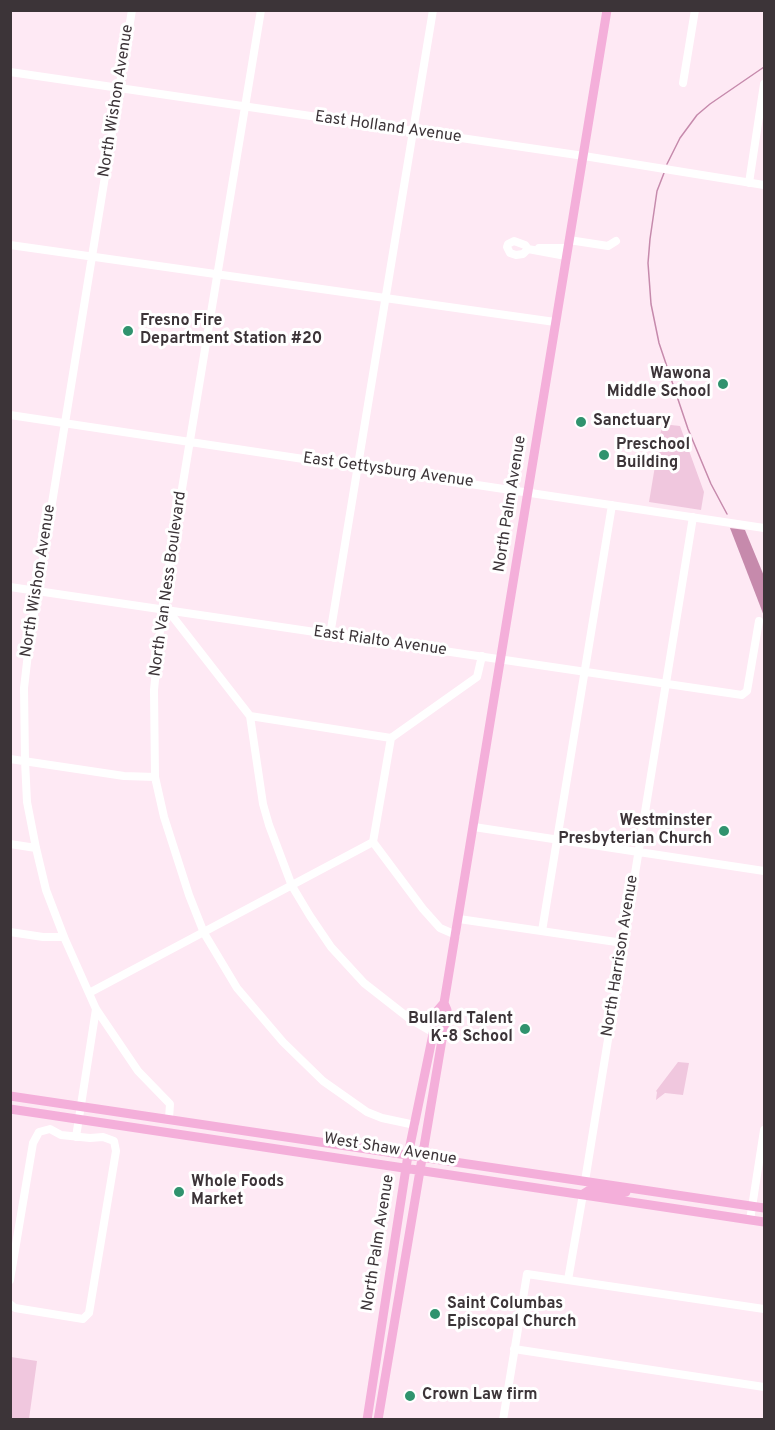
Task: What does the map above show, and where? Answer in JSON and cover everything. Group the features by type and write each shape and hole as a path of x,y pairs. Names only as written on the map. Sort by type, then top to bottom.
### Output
{"main road":[{"name":"North Palm Avenue","path":"368,1419 408,1155 438,1010 444,1003 459,918 607,10"},
{"name":"North Palm Avenue","path":"378,1419 447,1010 444,1003"},
{"name":"West Shaw Avenue","path":"10,1096 765,1208"},
{"name":"West Shaw Avenue","path":"10,1108 765,1222"},
{"path":"213,1139 222,1134 262,1140 275,1135"},
{"path":"550,1190 556,1184 579,1188 585,1181"},
{"path":"583,1194 591,1190 615,1192 641,1190"},
{"path":"373,1388 377,1396 374,1419"}],"street":[{"name":"North Wishon Avenue","path":"132,10 37,591 24,688 25,761 27,802 36,848 46,890 64,937 96,1009 138,1071 170,1104 169,1119"},
{"name":"North Van Ness Boulevard","path":"261,10 162,610 154,690 155,777 177,858 204,933 237,988 282,1042 332,1087 367,1112 382,1118 415,1125"},
{"path":"330,635 433,10"},
{"path":"683,83 695,10"},
{"name":"East Holland Avenue","path":"10,72 584,156 765,185"},
{"path":"749,183 765,84"},
{"path":"532,249 608,246 616,241"},
{"path":"10,244 555,322"},
{"name":"East Gettysburg Avenue","path":"10,415 765,528"},
{"path":"542,931 612,505"},
{"name":"North Harrison Avenue","path":"585,1181 693,517"},
{"name":"East Rialto Avenue","path":"10,587 742,695 747,691 759,621"},
{"path":"162,610 173,617 250,716 263,804 269,825 292,886 331,947 355,975 410,1019 434,1033"},
{"path":"250,716 391,738 477,677 482,656"},
{"path":"391,738 374,842 440,928 456,935"},
{"path":"10,759 124,776 155,777"},
{"path":"474,827 765,872"},
{"path":"89,993 374,842"},
{"path":"10,844 36,848"},
{"path":"459,918 623,943"},
{"path":"10,932 43,937 64,937"},
{"path":"76,1137 96,1009"},
{"path":"10,1280 33,1143 39,1132 50,1129 61,1135 103,1137 114,1141 116,1151 89,1313 83,1319 15,1308 10,1304"},
{"path":"750,1220 765,1130"},
{"path":"568,1280 583,1194"},
{"path":"503,1419 527,1274 765,1309"},
{"path":"514,1349 765,1387"}],"shaded area":[{"path":"662,424 680,426 704,492 701,510 649,502"},
{"path":"730,528 745,530 764,576 764,616"},
{"path":"678,1062 689,1063 683,1095 665,1093 656,1100 656,1091"},
{"path":"11,1357 37,1361 29,1419 11,1419"}],"waterway":[{"path":"667,164 680,138 697,115 764,67"},
{"path":"664,173 657,191 650,239 648,263 651,304 659,343 688,429 711,484 727,514"}],"place":[{"name":"Fresno Fire Department Station #20","path":"128,331"},
{"name":"Wawona Middle School","path":"723,384"},
{"name":"Sanctuary","path":"581,422"},
{"name":"Preschool Building","path":"604,455"},
{"name":"Westminster Presbyterian Church","path":"724,831"},
{"name":"Bullard Talent K-8 School","path":"525,1029"},
{"name":"Whole Foods Market","path":"179,1192"},
{"name":"Saint Columbas Episcopal Church","path":"435,1314"},
{"name":"Crown Law firm","path":"410,1396"}]}
